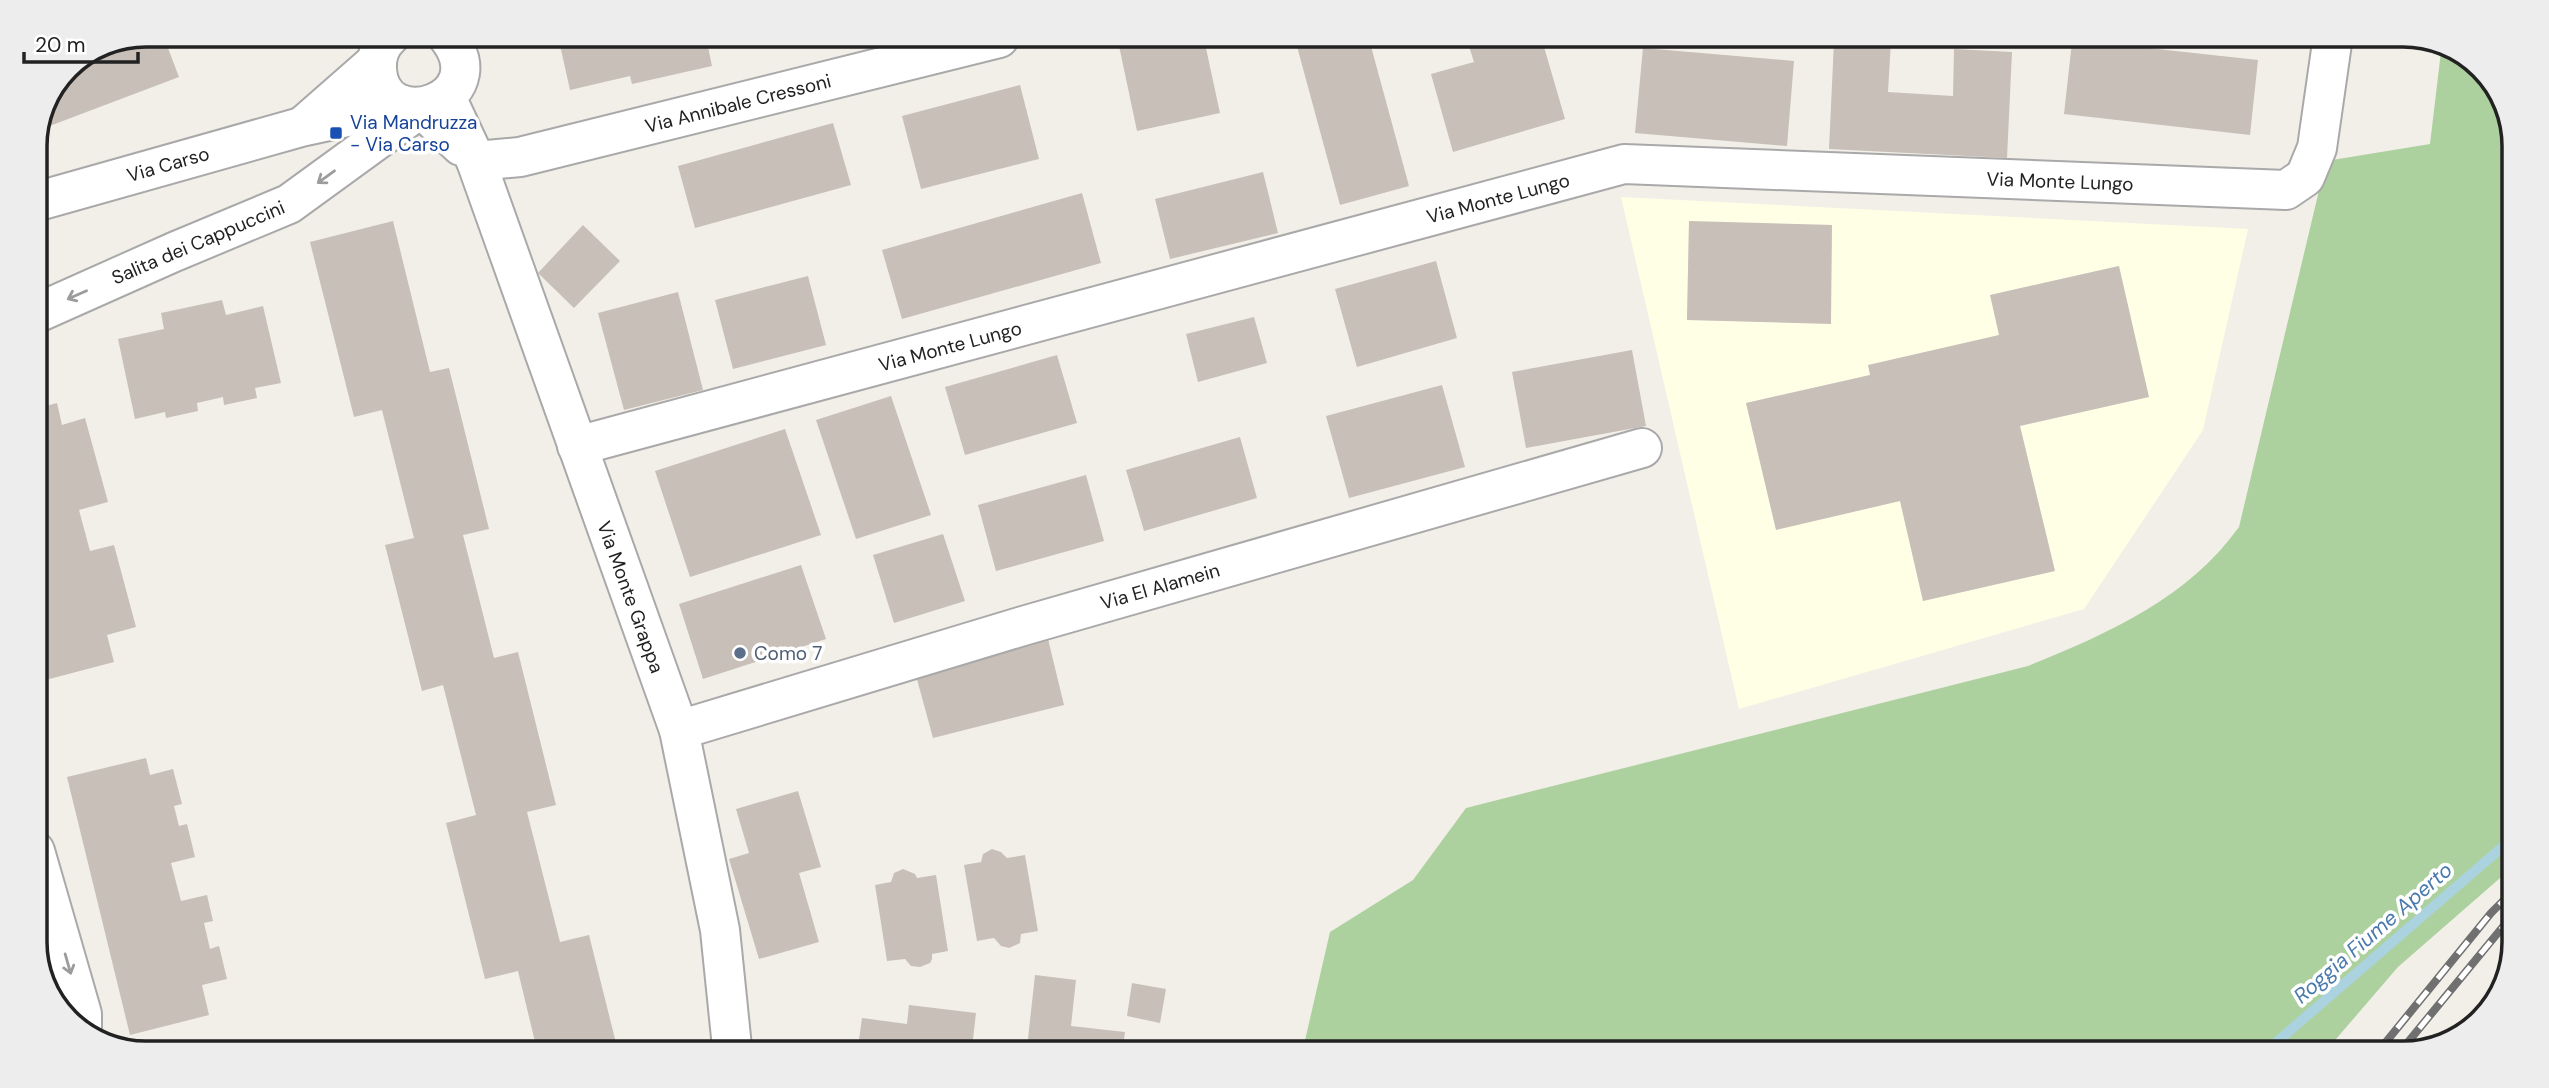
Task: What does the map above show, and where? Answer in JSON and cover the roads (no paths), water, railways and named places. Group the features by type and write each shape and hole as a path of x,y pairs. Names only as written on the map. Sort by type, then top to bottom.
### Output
{"street":[{"path":"423,104 455,86 460,72 454,47"},
{"name":"Via Annibale Cressoni","path":"476,161 520,157 963,47"},
{"name":"Via Monte Lungo","path":"577,446 1624,164 2286,190 2305,177 2317,148 2331,47"},
{"path":"383,49 377,80 387,94 423,104 476,161"},
{"name":"Via Carso","path":"301,127 383,49"},
{"name":"Via Carso","path":"47,199 301,127 423,104"},
{"name":"Salita dei Cappuccini","path":"47,309 161,257 289,204 423,104"},
{"name":"Via Monte Grappa","path":"476,161 679,730 720,930 731,1041"},
{"name":"Via El Alamein","path":"679,730 1023,626 1642,448"},
{"path":"47,893 82,1016"}],"waterway":[{"name":"Roggia Fiume Aperto","path":"2278,1041 2502,847"}],"railway":[{"path":"2387,1041 2502,902"},
{"path":"2409,1040 2502,928"}],"place":[{"name":"Via Mandruzza - Via Carso","path":"336,133"},
{"name":"Como 7","path":"740,653"}]}
